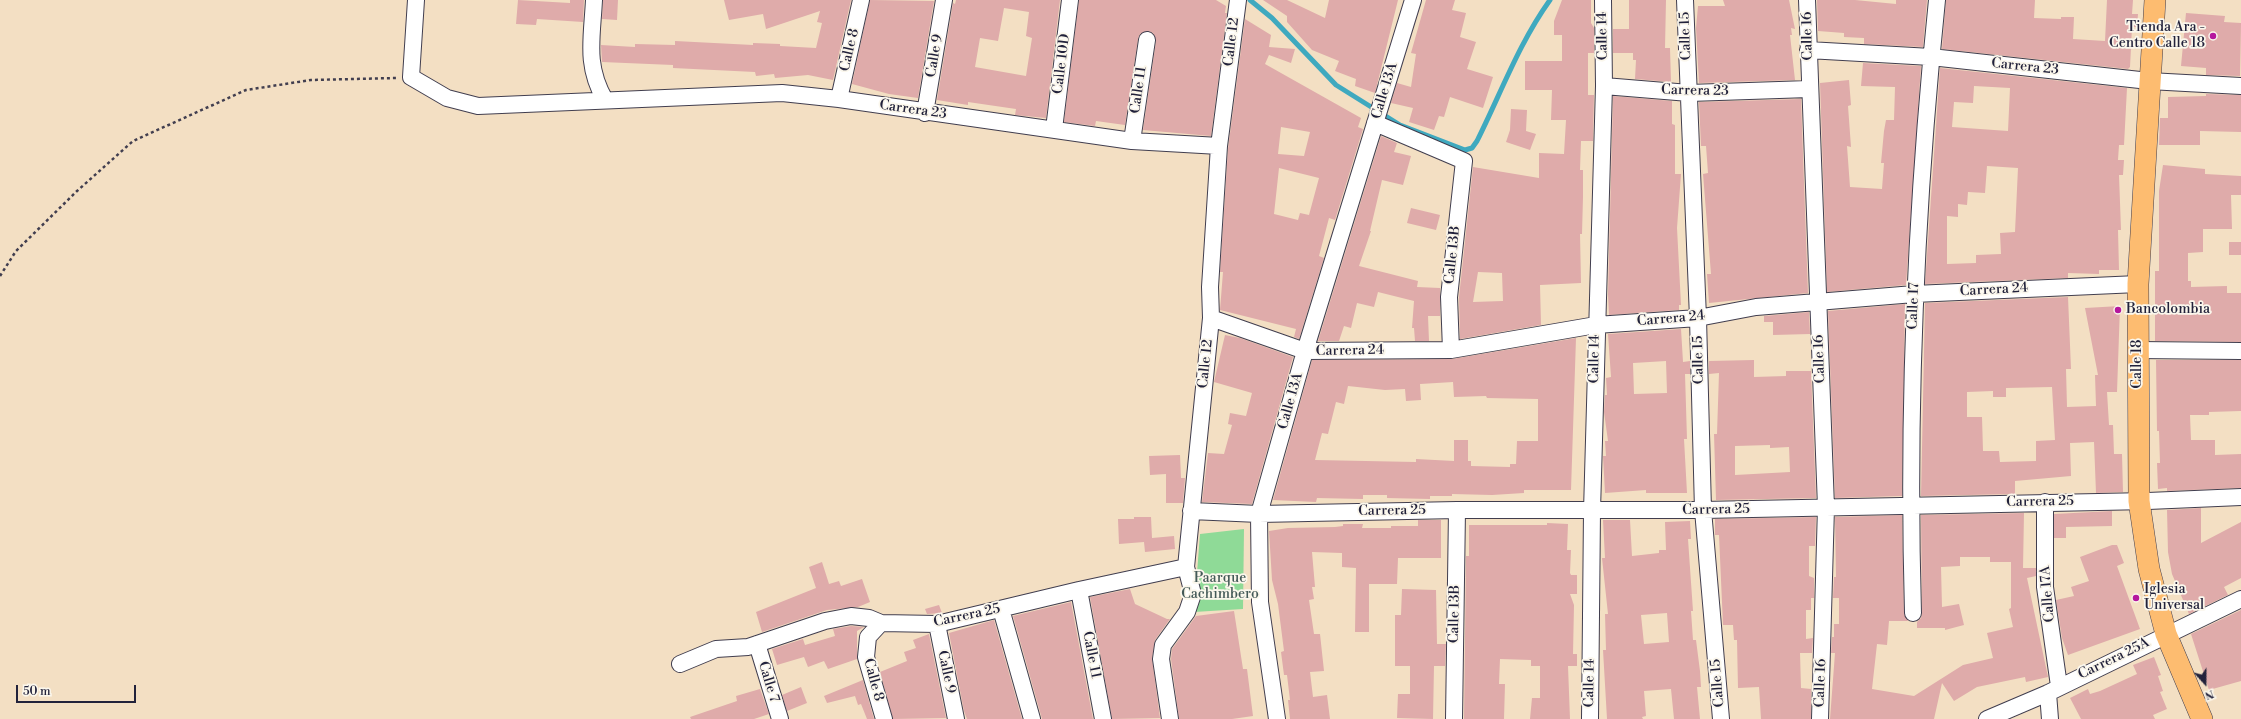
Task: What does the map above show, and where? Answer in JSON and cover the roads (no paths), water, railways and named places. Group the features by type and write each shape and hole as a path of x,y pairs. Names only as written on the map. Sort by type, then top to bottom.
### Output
{"main road":[{"name":"Calle 18","path":"2155,0 2138,284 2137,350 2139,501 2149,569 2166,634 2202,719"}],"street":[{"name":"Carrera 23","path":"416,0 411,77 447,98 478,106 782,93 839,99 1132,141 1219,146"},
{"path":"594,0 591,67 596,84 605,100"},
{"name":"Calle 8","path":"839,99 861,0"},
{"name":"Calle 9","path":"925,112 944,0"},
{"name":"Calle 10D","path":"1054,129 1070,0"},
{"name":"Calle 12","path":"1170,719 1161,659 1162,646 1187,612 1193,594 1186,567 1211,318 1210,286 1219,146 1238,0"},
{"name":"Calle 13A","path":"1277,719 1260,602 1259,514 1305,351 1413,0"},
{"name":"Calle 14","path":"1590,719 1596,325 1604,86 1603,0"},
{"name":"Calle 15","path":"1685,0 1698,318 1703,510 1721,719"},
{"name":"Calle 16","path":"1807,0 1809,89 1826,507 1820,719"},
{"name":"Calle 17","path":"1913,613 1910,505 1914,294 1931,57 1937,0"},
{"name":"Calle 11","path":"1132,141 1147,40"},
{"name":"Carrera 23","path":"1808,50 1931,57 2150,81 2241,86"},
{"name":"Carrera 23","path":"1604,86 1689,93 1809,89"},
{"name":"Calle 13B","path":"1375,123 1464,161 1449,297 1451,350"},
{"name":"Carrera 24","path":"1211,318 1305,351 1451,350 1596,325 1698,318 1756,307 1914,294 2138,284"},
{"path":"2137,350 2241,351"},
{"name":"Carrera 25","path":"1192,511 1259,514 1457,510 1703,510 2139,501 2241,497"},
{"name":"Calle 17A","path":"2045,502 2045,587 2054,689 2050,719"},
{"name":"Calle 13B","path":"1454,719 1457,510"},
{"name":"Carrera 25","path":"680,664 716,648 748,647 825,621 851,616 869,618 881,623 937,624 1078,590 1186,567"},
{"name":"Calle 11","path":"1078,590 1103,719"},
{"name":"Carrera 25A","path":"1987,719 2054,689 2241,598"},
{"path":"1002,609 1032,719"},
{"name":"Calle 8","path":"881,623 868,637 866,657 884,719"},
{"name":"Calle 9","path":"937,624 956,719"},
{"name":"Calle 7","path":"757,644 780,719"}],"waterway":[{"path":"1250,0 1272,18 1336,85 1400,125 1465,150 1472,148 1477,141 1529,33 1550,0"}],"place":[{"name":"Tienda Ara - Centro Calle 18","path":"2213,36"},
{"name":"Bancolombia","path":"2118,310"},
{"name":"Iglesia Universal","path":"2136,598"}],"park label":[{"name":"Paarque Cachimbero","path":"1220,588"}]}
